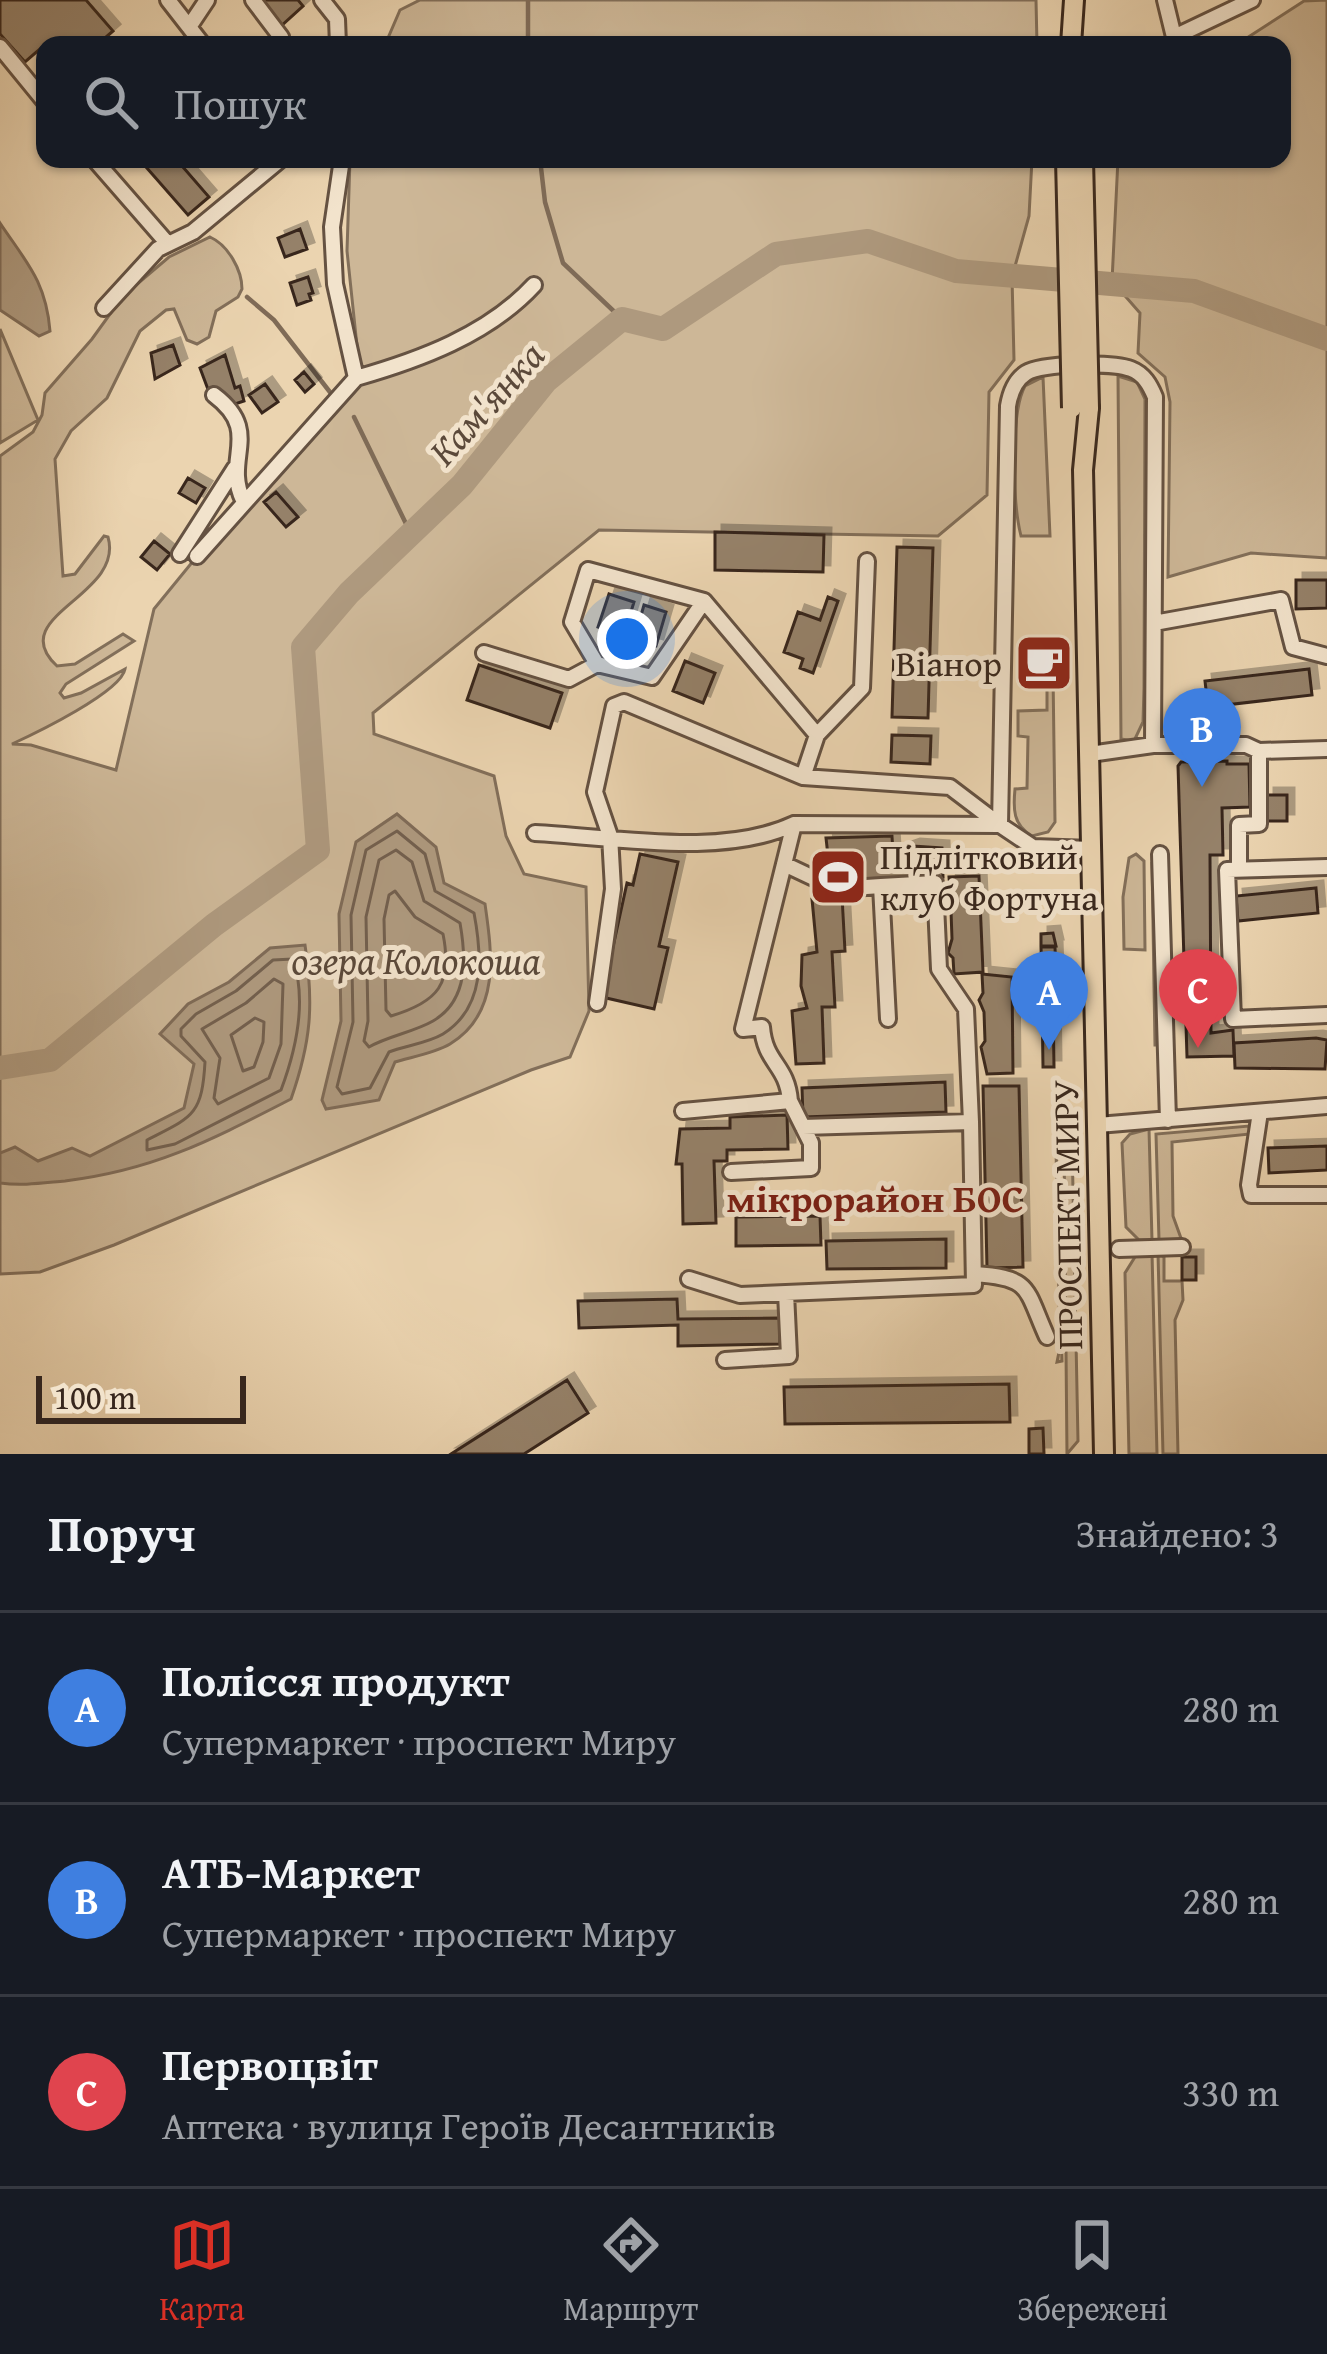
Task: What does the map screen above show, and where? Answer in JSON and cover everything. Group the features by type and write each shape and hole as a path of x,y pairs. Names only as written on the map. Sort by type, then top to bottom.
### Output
{"main road":[{"path":"1074,0 1074,36"},
{"name":"ПРОСПЕКТ МИРУ","path":"1067,168 1083,470 1104,1454"},
{"name":"ПРОСПЕКТ МИРУ","path":"1081,408 1084,168"}],"street":[{"path":"168,0 196,36"},
{"path":"189,27 207,0"},
{"path":"254,0 280,36"},
{"path":"322,0 337,19 338,36"},
{"path":"1165,0 1174,36"},
{"path":"1207,0 1213,19"},
{"path":"1176,36 1252,0"},
{"path":"0,47 36,91"},
{"path":"102,168 168,244"},
{"path":"104,308 158,249 193,232 270,168"},
{"path":"341,168 332,227 335,284 356,378"},
{"path":"197,556 356,378 420,359 519,302 534,285"},
{"path":"1000,825 1008,406 1022,375 1048,367 1115,366 1131,369 1150,385 1156,413 1154,622 1146,747"},
{"path":"214,395 230,407 240,426 243,446 236,486 243,500"},
{"path":"180,554 238,464"},
{"path":"803,777 817,735 862,688 867,561"},
{"path":"597,664 572,622 587,570 704,601 817,735"},
{"path":"1154,622 1281,600 1293,647 1327,656"},
{"path":"484,653 569,680 597,664 652,677 704,601"},
{"path":"596,1003 613,889 610,836 595,792 614,706 624,702 803,777 950,787 1033,847 1092,849"},
{"path":"1090,754 1146,747 1327,749"},
{"path":"1239,870 1239,825 1259,824 1259,751"},
{"path":"535,833 691,842 765,838 794,824 1000,825"},
{"path":"731,1172 811,1168 811,1143 790,1100 788,1077 764,1052 762,1027 743,1029 794,824"},
{"path":"1160,854 1168,1120"},
{"path":"689,1279 740,1295 974,1285 965,1009 939,969 935,883 837,890 784,864"},
{"path":"1327,867 1227,870 1233,1019 1327,1015"},
{"path":"881,886 888,1019"},
{"path":"683,1111 790,1100"},
{"path":"1098,1125 1327,1106"},
{"path":"1259,1112 1251,1195 1327,1195"},
{"path":"803,1127 970,1122"},
{"path":"1119,1249 1182,1247"},
{"path":"975,1274 1011,1277 1024,1285 1047,1337"},
{"path":"725,1360 789,1355 786,1293"}],"shaded area":[{"path":"420,0 1036,0 1037,36 389,36 400,10"},
{"path":"1327,0 1327,558 1251,553 1168,577 1170,402 1165,377 1138,353 1140,313 1112,281 1118,168 1291,168 1291,36 1250,36 1304,1"},
{"path":"350,168 1032,168 1029,216 1012,277 1014,360 989,392 987,495 938,536 599,530 373,713 374,734 494,776 506,836 524,874 586,887 589,1011 570,1057 114,1245 40,1272 0,1274 0,456 33,432 42,415 45,393 123,296 169,257 210,237 223,246 237,266 242,289 216,311 209,337 197,344 187,340 174,309 166,310 140,331 107,398 71,431 55,459 63,576 75,574 104,536 108,537 108,557 100,575 54,619 45,633 44,649 57,666 75,664 123,634 134,641 66,684 60,693 64,698 81,693 125,669 109,689 12,744 31,745 116,770 154,609 243,500 356,378 347,251"},
{"path":"0,329 38,420 0,443"},
{"path":"1118,376 1137,382 1145,399 1143,722 1134,741 1121,739"},
{"path":"1043,377 1050,536 1021,536 1015,482 1017,416 1025,386"},
{"path":"1047,673 1053,673 1055,822 1048,832 1032,836 1021,827 1014,810 1015,789 1027,788 1028,737 1018,736 1018,711 1047,710"},
{"path":"1136,854 1144,861 1145,950 1124,949 1123,897 1129,858"},
{"path":"1155,858 1163,1045 1155,1045"},
{"path":"1055,1099 1062,1361 1057,1362 1060,1347"},
{"path":"1249,1126 1250,1134 1172,1142 1173,1216 1182,1241 1159,1240 1156,1134"},
{"path":"1149,1129 1152,1240 1139,1240 1126,1227 1122,1143 1130,1134"},
{"path":"1072,1140 1078,1441 1067,1454 1064,1141"},
{"path":"1152,1253 1157,1454 1129,1454 1125,1273 1135,1257"},
{"path":"1158,1253 1164,1257 1164,1281 1182,1281 1183,1300 1175,1320 1178,1454 1163,1454"}],"water":[{"path":"0,223 44,299 50,331 39,336 0,310"},
{"name":"озера Колокоша","path":"397,814 436,847 444,883 485,904 490,962 485,999 478,1016 450,1044 395,1062 379,1100 326,1109 322,1100 341,1021 339,914 356,842"},
{"name":"озера Колокоша","path":"305,945 309,1023 291,1099 155,1161 65,1181 0,1183 0,1153 15,1147 38,1161 72,1148 90,1156 184,1108 194,1064 160,1034 188,1004 229,982 270,948"}],"building":[{"path":"0,0 86,0 113,31 107,36 36,36 36,52 25,62 0,34"},
{"path":"260,0 298,0 303,6 281,26"},
{"path":"147,168 184,168 209,197 188,215"},
{"path":"300,229 307,249 285,257 278,238"},
{"path":"308,277 311,300 297,305 290,283"},
{"path":"173,345 180,365 155,379 151,353"},
{"path":"225,355 244,401 232,405 224,393 209,392 200,368"},
{"path":"304,372 314,384 305,392 295,380"},
{"path":"265,384 278,402 262,413 249,395"},
{"path":"188,478 205,488 196,503 179,493"},
{"path":"276,492 298,517 286,527 264,502"},
{"path":"715,532 824,535 823,572 715,570"},
{"path":"154,541 170,554 157,570 141,557"},
{"path":"897,547 933,548 928,718 892,717"},
{"path":"1296,580 1327,580 1327,608 1296,609"},
{"path":"609,594 634,602 624,635 598,627"},
{"path":"828,597 838,601 813,673 800,668 803,659 784,652 798,612 820,620"},
{"path":"644,605 666,612 656,646 634,640"},
{"path":"685,661 715,673 703,703 673,691"},
{"path":"479,665 562,693 550,728 467,700"},
{"path":"1309,669 1312,695 1208,707 1205,681"},
{"path":"892,735 931,736 930,764 891,762"},
{"path":"1181,762 1249,764 1250,807 1222,808 1223,855 1210,855 1211,1033 1233,1030 1234,1056 1187,1057 1178,766"},
{"path":"1267,795 1287,795 1287,821 1267,821"},
{"path":"892,836 893,853 913,846 942,848 943,877 831,883 826,838"},
{"path":"640,854 678,862 659,946 668,948 654,1009 602,997 627,883 633,885"},
{"path":"979,876 983,972 954,974 948,953 952,939 946,898 949,877"},
{"path":"1316,888 1318,913 1238,921 1236,896"},
{"path":"842,896 845,951 832,952 835,1007 822,1007 824,1063 796,1064 792,1011 807,1008 801,986 802,955 817,952 812,899"},
{"path":"1053,933 1056,946 1041,946 1041,934"},
{"path":"1041,947 1055,947 1056,976 1042,976"},
{"path":"982,974 1012,977 1013,1073 987,1074 981,1047 985,1041 979,1000"},
{"path":"1042,997 1053,997 1054,1067 1043,1067"},
{"path":"1327,1040 1325,1069 1235,1068 1234,1043"},
{"path":"945,1082 946,1112 803,1117 802,1088"},
{"path":"983,1086 1019,1086 1023,1267 987,1268"},
{"path":"787,1115 788,1149 727,1150 727,1161 714,1161 716,1223 683,1224 682,1164 676,1164 680,1129 730,1128 730,1117"},
{"path":"1327,1146 1327,1170 1269,1173 1268,1148"},
{"path":"820,1216 821,1245 736,1246 736,1217"},
{"path":"946,1239 946,1268 827,1269 826,1241"},
{"path":"1182,1257 1196,1257 1196,1280 1182,1280"},
{"path":"677,1299 678,1319 780,1318 780,1344 678,1346 678,1325 579,1328 578,1301"},
{"path":"567,1380 588,1413 524,1454 451,1454"},
{"path":"1009,1384 1010,1422 785,1424 784,1387"},
{"path":"1043,1428 1044,1454 1029,1454 1029,1429"}],"waterway":[{"path":"528,0 528,36"},
{"path":"541,168 545,202 563,263 622,319"},
{"name":"Кам'янка","path":"0,1068 50,1060 214,925 318,850 303,647 349,593 462,485 546,381 622,319 663,329 776,254 868,241 956,271 1194,291 1327,339"},
{"path":"247,297 274,320 333,396"},
{"path":"354,417 411,534"}],"place":[{"name":"Віанор","path":"1044,663"},
{"name":"АТБ-Маркет","path":"1202,787"},
{"name":"Підлітковий клуб Фортуна","path":"838,877"},
{"name":"Первоцвіт","path":"1198,1048"},
{"name":"Полісся продукт","path":"1049,1050"}],"district":[{"name":"мікрорайон БОС","path":"875,1198"}]}
